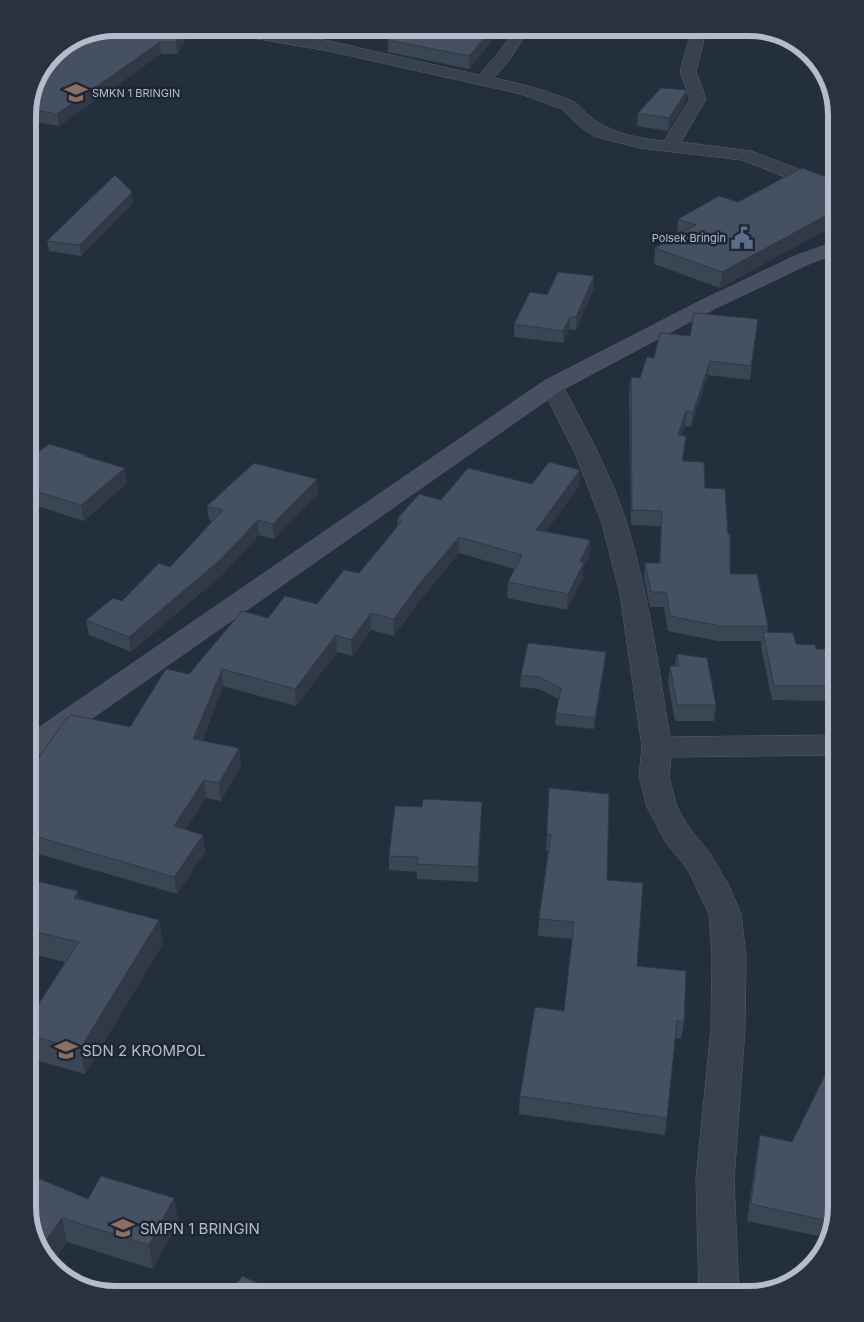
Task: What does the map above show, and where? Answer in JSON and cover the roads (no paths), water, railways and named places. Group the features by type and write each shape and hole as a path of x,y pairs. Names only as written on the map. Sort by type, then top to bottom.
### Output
{"street":[{"path":"270,36 329,46 484,79 526,90 568,105 584,121 600,132 639,143 745,155 828,187"},
{"path":"484,79 504,56 518,36"},
{"path":"670,146 698,99 688,72 698,36"},
{"path":"36,743 552,386 709,304 804,259 828,251"},
{"path":"552,386 587,453 614,522 633,594 657,747 654,777 662,807 676,833 709,878 725,914 729,956 728,1029 715,1180 719,1286"},
{"path":"657,747 828,745"}],"place":[{"name":"SMKN 1 BRINGIN","path":"76,93"},
{"name":"Polsek Bringin","path":"742,238"},
{"name":"SDN 2 KROMPOL","path":"66,1050"},
{"name":"SMPN 1 BRINGIN","path":"123,1228"}]}
